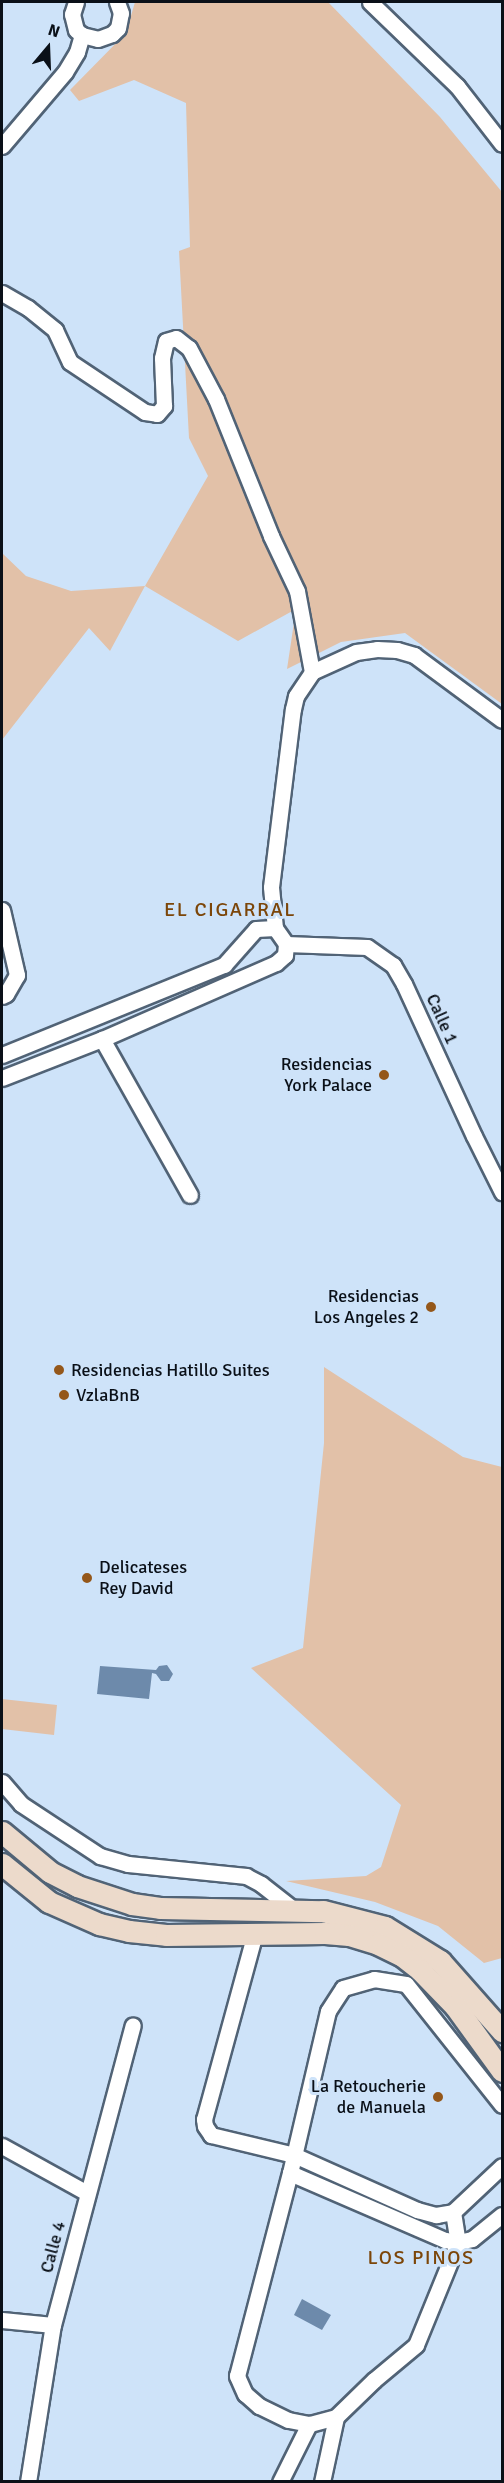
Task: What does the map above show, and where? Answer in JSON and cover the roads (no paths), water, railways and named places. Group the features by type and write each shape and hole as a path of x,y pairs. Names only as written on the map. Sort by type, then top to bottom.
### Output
{"main road":[{"path":"2,1832 50,1872 77,1886 132,1904 160,1908 293,1909 354,1917 402,1936 440,1961 502,2031"},
{"path":"2,1864 49,1902 99,1924 166,1935 255,1933 349,1935 401,1955 420,1970 455,2006 502,2071"}],"street":[{"path":"72,6 72,22 82,35 98,39 112,34 121,21 117,2"},
{"path":"370,2 457,86 502,144"},
{"path":"2,146 65,72 77,52 82,35"},
{"path":"2,293 28,308 55,330 70,362 146,412 157,414 164,406 162,358 166,341 176,338 189,348 216,399 271,536 297,591 312,672"},
{"path":"2,1078 102,1039 232,980 276,963 285,955 286,944 275,928 271,887 293,709 296,696 312,672 356,652 377,648 397,650 414,655 502,720"},
{"path":"2,910 16,975 6,994 2,996"},
{"path":"2,1055 224,965 256,929 275,928"},
{"name":"Calle 1","path":"286,944 366,947 393,965 502,1192"},
{"path":"224,965 232,980"},
{"path":"102,1039 190,1195"},
{"path":"2,1782 21,1804 100,1856 128,1864 246,1876 261,1884 293,1909"},
{"path":"255,1933 208,2103 205,2127 211,2135 294,2155 417,2210 436,2215 453,2212 502,2166"},
{"path":"453,2212 458,2242 416,2345 374,2380 336,2417 309,2424 288,2420 259,2406 245,2394 237,2376 290,2173 328,2011 343,1988 374,1979 406,1984 502,2106"},
{"name":"Calle 4","path":"28,2481 53,2325 133,2025"},
{"path":"2,2146 87,2193"},
{"path":"290,2173 445,2241 458,2242 479,2234 502,2215"},
{"path":"2,2320 53,2325"},
{"path":"322,2481 336,2417"},
{"path":"280,2481 309,2424"}],"water":[{"path":"167,1665 173,1674 169,1681 161,1681 156,1674 152,1673 149,1699 97,1694 100,1666 156,1670 159,1666"},
{"path":"302,2299 331,2315 322,2330 294,2315"}],"place":[{"name":"Residencias York Palace","path":"384,1075"},
{"name":"Residencias Los Angeles 2","path":"431,1307"},
{"name":"Residencias Hatillo Suites","path":"59,1370"},
{"name":"VzlaBnB","path":"64,1395"},
{"name":"Delicateses Rey David","path":"87,1578"},
{"name":"La Retoucherie de Manuela","path":"438,2097"}],"district":[{"name":"EL CIGARRAL","path":"230,909"},
{"name":"LOS PINOS","path":"421,2257"}]}
